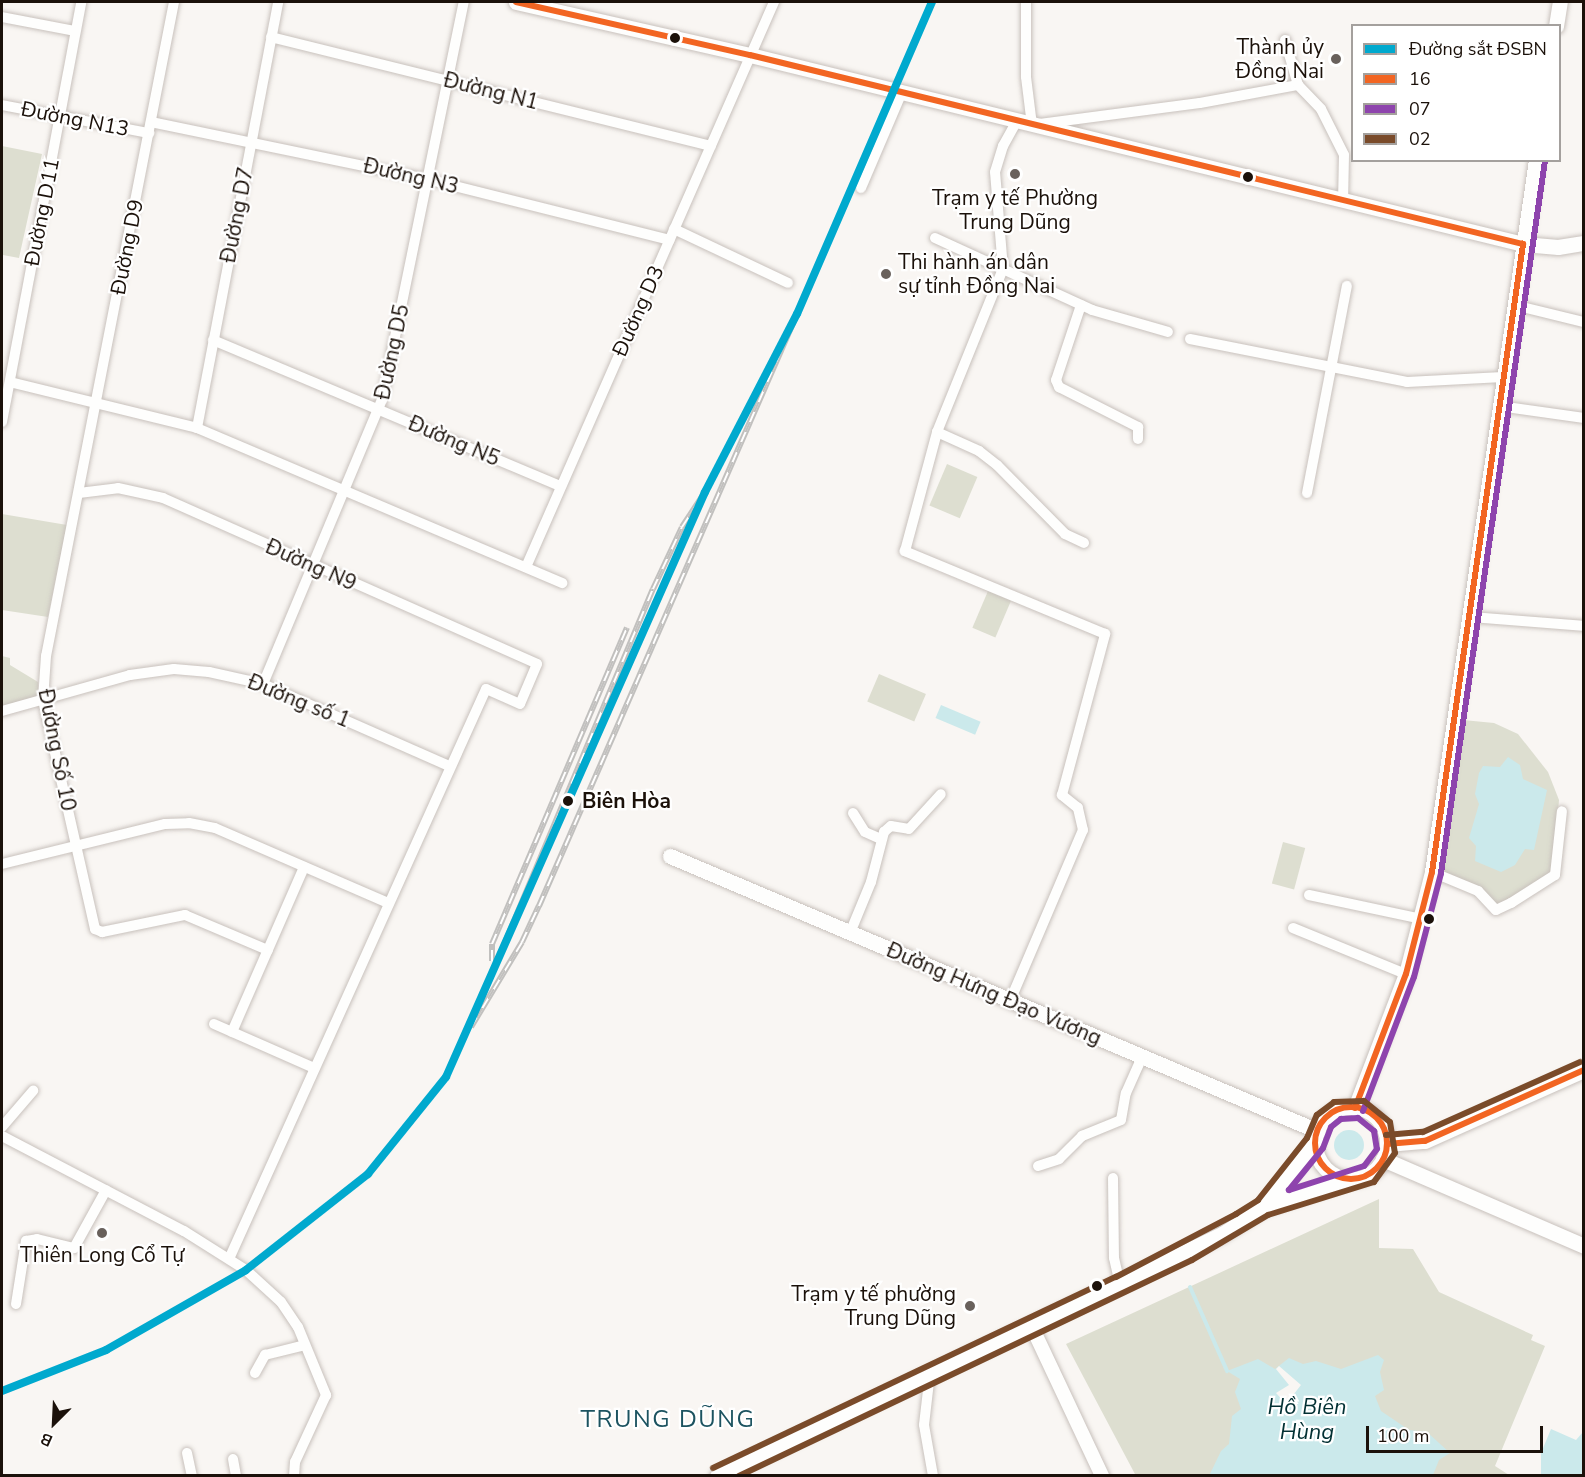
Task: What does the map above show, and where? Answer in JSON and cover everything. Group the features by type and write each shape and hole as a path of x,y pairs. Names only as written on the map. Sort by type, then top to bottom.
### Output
{"main road":[{"path":"516,2 750,55 1343,202 1523,244 1558,247 1584,243"},
{"path":"1556,24 1560,2"},
{"path":"1355,1108 1406,974 1422,919 1432,872 1536,162"},
{"name":"Đường Hưng Đạo Vương","path":"670,856 1142,1057 1316,1137"},
{"path":"1387,1144 1425,1141 1584,1070"},
{"path":"717,1476 1204,1244 1264,1207 1370,1174 1383,1159 1387,1144 1379,1121 1355,1108 1332,1113 1264,1207"},
{"path":"1316,1137 1326,1168 1350,1179"},
{"path":"1383,1159 1584,1246"}],"street":[{"name":"Đường D11","path":"2,422 81,2"},
{"name":"Đường D9","path":"79,493 174,2"},
{"name":"Đường D7","path":"197,428 278,2"},
{"name":"Đường D5","path":"263,684 347,490 379,409 464,2"},
{"name":"Đường D3","path":"526,567 774,2"},
{"path":"1025,123 1026,2"},
{"path":"2,17 75,31"},
{"name":"Đường N1","path":"271,37 711,146"},
{"path":"1285,40 1298,85 1321,109 1344,155 1343,202"},
{"path":"1010,1001 1083,830 1078,808 1062,795 1105,634 905,551 937,432 1003,268 995,172 1003,146 1025,123 1200,103 1298,85"},
{"path":"861,188 902,92"},
{"name":"Đường N13","path":"2,105 60,116 150,128"},
{"name":"Đường N3","path":"150,128 251,141 427,179 669,240"},
{"path":"674,229 788,283"},
{"path":"935,238 1081,305 1168,332"},
{"path":"1307,492 1347,286"},
{"path":"1081,305 1056,380 1059,387 1138,427 1138,439"},
{"path":"1514,305 1584,322"},
{"path":"1190,339 1330,369 1407,382 1503,377"},
{"name":"Đường N5","path":"213,340 561,486"},
{"path":"9,382 197,428 563,583"},
{"path":"1499,406 1584,418"},
{"path":"937,432 979,451 997,465 1065,534 1084,543"},
{"name":"Đường N9","path":"79,493 118,488 163,498 314,567 537,664 520,704 486,689 449,766"},
{"name":"Đường Số 10","path":"79,493 46,656 43,700 95,929 102,932 185,915 268,950"},
{"path":"1470,617 1584,626"},
{"name":"Đường số 1","path":"2,711 130,675 174,669 209,672 263,684 449,766"},
{"path":"229,1259 449,766"},
{"path":"850,933 871,882 881,839 888,826 909,828 917,823 941,794"},
{"path":"1432,872 1478,891 1496,910 1511,903 1555,875 1562,811"},
{"path":"853,813 865,832 881,839"},
{"path":"2,864 165,824 189,823 215,828 388,903"},
{"path":"232,1032 304,867"},
{"path":"1309,895 1422,919"},
{"path":"1293,928 1406,974"},
{"path":"214,1024 314,1068"},
{"path":"1038,1166 1059,1159 1082,1136 1121,1120 1126,1093 1142,1057"},
{"path":"2,1128 33,1091"},
{"path":"2,1136 184,1230 229,1259 281,1302 305,1345 326,1395 298,1456 294,1476"},
{"path":"1113,1178 1114,1258 1120,1285"},
{"path":"16,1304 26,1241 37,1239 74,1248 106,1190"},
{"path":"1032,1327 1102,1476"},
{"path":"255,1373 265,1355 305,1345"},
{"path":"930,1373 924,1425 933,1476"},
{"path":"187,1453 192,1476"},
{"path":"234,1459 236,1476"}],"shaded area":[{"path":"2,146 42,154 19,258 3,255 2,260"},
{"path":"947,464 977,477 960,518 929,505"},
{"path":"2,514 67,525 48,617 2,610"},
{"path":"988,591 1011,601 995,638 972,628"},
{"path":"2,656 10,658 10,665 38,682 38,697 2,706"},
{"path":"879,674 926,694 914,722 867,702"},
{"path":"1463,720 1494,723 1518,734 1548,772 1559,800 1552,876 1496,906 1439,872"},
{"path":"1283,842 1305,848 1294,889 1272,884"},
{"path":"1379,1199 1379,1248 1413,1249 1439,1292 1533,1335 1531,1340 1545,1346 1495,1466 1509,1475 1136,1476 1066,1344"}],"water":[{"path":"941,705 981,722 975,735 936,718"},
{"path":"1508,757 1520,765 1523,779 1547,790 1534,850 1525,849 1515,865 1501,872 1475,861 1476,846 1469,838 1479,804 1475,794 1479,773 1483,766 1500,767"},
{"path":"1349,1130 1360,1134 1364,1145 1360,1156 1349,1160 1338,1156 1334,1145 1338,1134"},
{"name":"Hồ Biên Hùng","path":"1378,1355 1384,1360 1380,1372 1384,1390 1375,1396 1381,1411 1409,1430 1427,1432 1450,1453 1439,1460 1433,1475 1209,1476 1221,1451 1229,1444 1232,1416 1241,1409 1235,1392 1240,1379 1227,1371 1258,1359 1275,1369 1289,1358 1303,1364 1316,1361 1341,1369"},
{"path":"1551,1429 1576,1440 1583,1432 1583,1475 1541,1475 1541,1453"}],"pier":[{"path":"1279,1366 1301,1385 1286,1404 1276,1393 1289,1385 1276,1369"}],"waterway":[{"path":"1190,1287 1227,1371"}],"railway":[{"path":"471,1027 522,942 539,906 797,314"},
{"path":"478,1007 653,589 682,527 705,492"},
{"path":"492,961 492,944 627,628"}],"rail line":[{"name":"ĐSBN","path":"2,1391 106,1350 246,1270 368,1174 446,1077 705,492 797,314 932,2"}],"transit line":[{"name":"16","path":"516,2 750,55 1523,244"},
{"name":"07","path":"1363,1111 1414,977 1441,873 1545,162"},
{"name":"16","path":"1355,1108 1406,974 1432,872 1523,244"},
{"name":"02","path":"1386,1135 1423,1132 1580,1062"},
{"name":"16","path":"1387,1144 1425,1141 1584,1070"},
{"name":"02","path":"713,1468 1116,1277 1236,1214 1258,1200 1307,1138 1317,1115 1334,1102 1364,1101 1390,1122 1395,1153 1374,1182 1268,1215 1192,1260 739,1476"},
{"name":"16","path":"1351,1107 1371,1113 1381,1123 1387,1143 1381,1163 1371,1173 1351,1179 1331,1173 1321,1163 1315,1143 1321,1123 1331,1113 1351,1107"},
{"name":"07","path":"1358,1118 1374,1131 1377,1149 1364,1166 1289,1190 1323,1148 1331,1127 1341,1119 1358,1118"}],"place":[{"name":"Thành ủy Đồng Nai","path":"1336,59"},
{"name":"Trạm y tế Phường Trung Dũng","path":"1015,174"},
{"name":"Thi hành án dân sự tỉnh Đồng Nai","path":"886,274"},
{"name":"Biên Hòa","path":"568,801"},
{"name":"Thiên Long Cổ Tự","path":"102,1233"},
{"name":"Trạm y tế phường Trung Dũng","path":"970,1306"}],"district":[{"name":"TRUNG DŨNG","path":"668,1420"}]}
